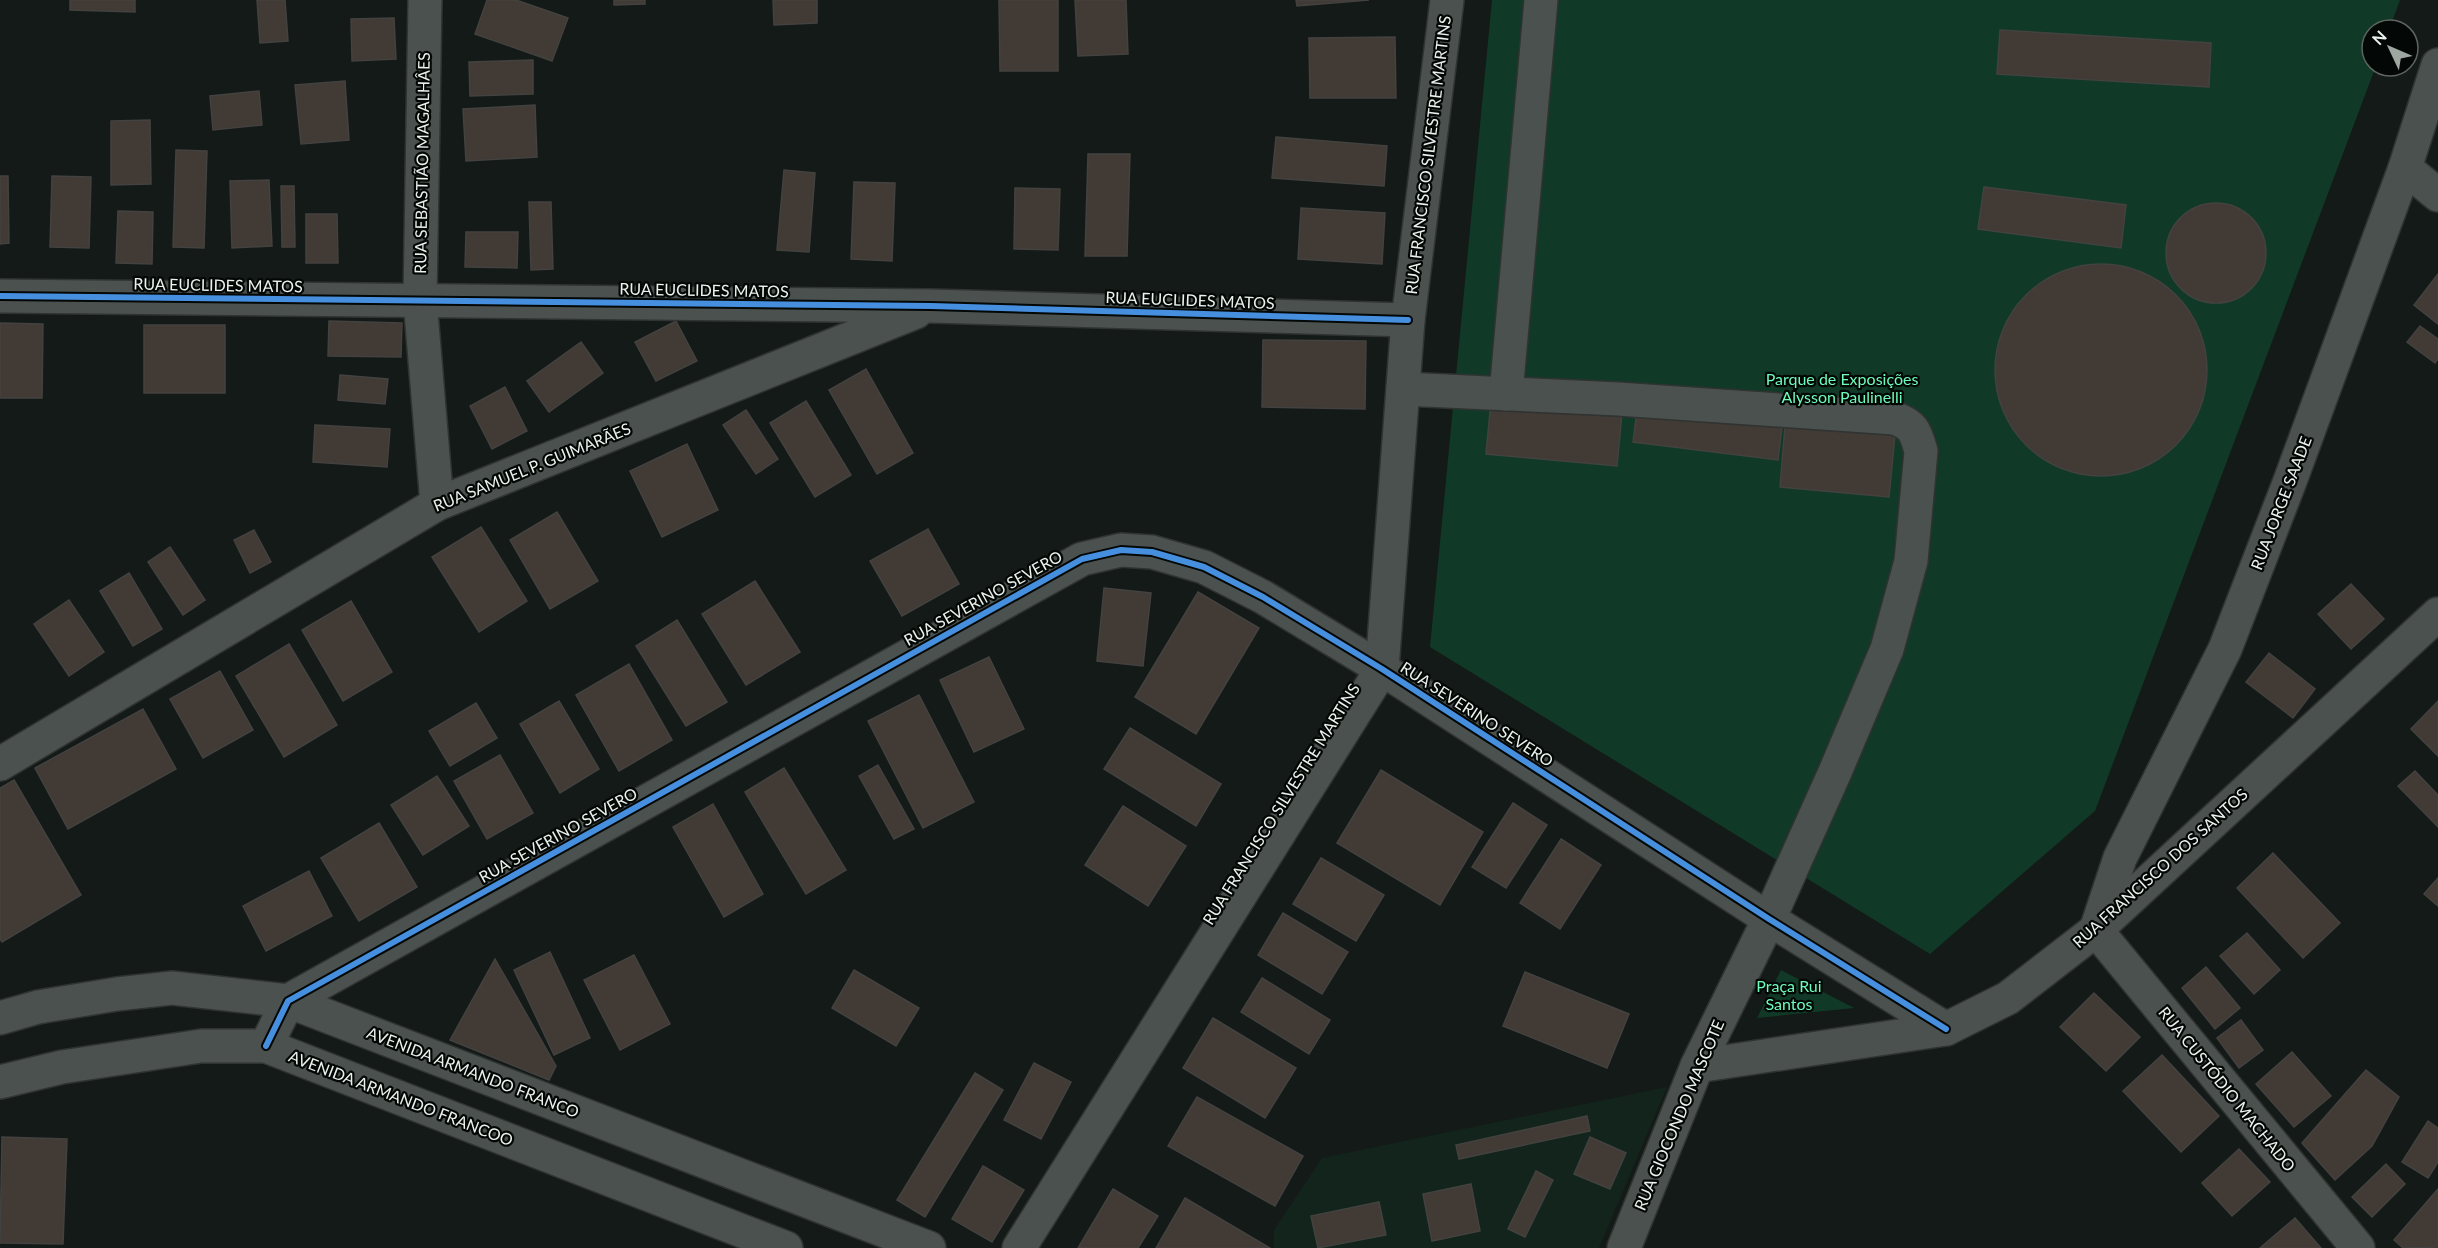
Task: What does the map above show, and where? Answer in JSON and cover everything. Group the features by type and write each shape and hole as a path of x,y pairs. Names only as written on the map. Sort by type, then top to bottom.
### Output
{"street":[{"name":"RUA SEBASTIÃO MAGALHÂES","path":"425,0 420,300 437,504"},
{"name":"RUA FRANCISCO SILVESTRE MARTINS","path":"1019,1248 1382,669 1408,320 1447,0"},
{"path":"1506,394 1541,0"},
{"name":"RUA JORGE SAADE","path":"2096,930 2120,858 2225,649 2290,481 2405,168 2438,65"},
{"path":"2405,168 2438,195"},
{"name":"RUA EUCLIDES MATOS","path":"0,296 932,306 1408,320"},
{"name":"RUA SAMUEL P. GUIMARÃES","path":"0,764 437,504 932,306"},
{"name":"RUA GIOCONDO MASCOTE","path":"1403,389 1894,418 1909,423 1916,434 1920,451 1911,561 1887,649 1769,919 1697,1066 1624,1248"},
{"name":"RUA SEVERINO SEVERO","path":"288,1000 1082,559 1121,550 1152,552 1204,567 1263,597 1382,669 1769,919 1946,1029"},
{"name":"RUA FRANCISCO DOS SANTOS","path":"1697,1066 1946,1029 2008,998 2096,930 2438,614"},
{"name":"RUA CUSTÓDIO MACHADO","path":"2096,930 2358,1248"},
{"name":"AVENIDA ARMANDO FRANCO","path":"0,1018 49,1005 172,988 288,1000 929,1248"},
{"path":"266,1046 288,1000"},
{"name":"AVENIDA ARMANDO FRANCOO","path":"0,1082 62,1067 201,1046 266,1046 786,1248"},
{"path":"708,1218 728,1170"}],"shaded area":[{"path":"1667,1087 1599,1248 1274,1248 1274,1230 1322,1158"}],"green space":[{"name":"Parque de Exposições Alysson Paulinelli","path":"1492,0 2400,0 2393,18 2360,18 2360,78 2371,78 2095,811 1930,954 1430,647"},
{"name":"Praça Rui Santos","path":"1781,970 1854,1008 1757,1018"}],"building":[{"path":"70,0 135,0 135,12 70,10"},
{"path":"257,0 285,0 288,41 260,43"},
{"path":"487,0 516,0 568,18 552,61 475,34"},
{"path":"614,0 645,0 645,4 614,5"},
{"path":"773,0 817,0 817,23 774,25"},
{"path":"999,0 1058,0 1058,71 1000,71"},
{"path":"1075,0 1126,0 1128,54 1078,56"},
{"path":"1296,0 1369,0 1297,6"},
{"path":"394,18 396,59 352,61 351,19"},
{"path":"2000,30 2211,43 2209,87 1997,74"},
{"path":"1395,37 1396,98 1310,98 1309,38"},
{"path":"533,60 533,94 470,96 469,62"},
{"path":"345,81 349,140 301,144 295,85"},
{"path":"259,91 262,125 213,130 210,96"},
{"path":"535,105 537,157 466,161 463,109"},
{"path":"150,120 151,184 111,185 111,121"},
{"path":"1276,137 1387,146 1384,186 1272,178"},
{"path":"176,150 207,151 204,248 173,247"},
{"path":"1088,154 1130,154 1127,256 1085,256"},
{"path":"784,170 815,173 809,252 777,250"},
{"path":"0,176 8,176 9,243 0,244"},
{"path":"52,176 91,177 89,248 50,247"},
{"path":"269,180 272,246 232,248 230,181"},
{"path":"854,182 895,183 892,261 851,259"},
{"path":"281,186 294,186 295,247 282,247"},
{"path":"1984,187 2126,205 2121,248 1978,229"},
{"path":"1015,188 1060,189 1058,250 1014,249"},
{"path":"529,202 551,202 553,269 531,270"},
{"path":"2216,203 2235,207 2252,217 2262,234 2266,253 2262,272 2252,289 2235,299 2216,303 2197,299 2180,289 2170,272 2166,253 2170,234 2180,217 2197,207"},
{"path":"1301,208 1385,213 1382,264 1298,259"},
{"path":"118,211 153,212 152,264 116,263"},
{"path":"306,214 337,214 338,263 306,263"},
{"path":"466,232 518,232 517,268 465,267"},
{"path":"2101,264 2122,266 2141,272 2160,282 2176,295 2189,311 2199,330 2205,349 2207,370 2205,391 2199,410 2189,429 2176,445 2160,458 2141,468 2122,474 2101,476 2080,474 2061,468 2042,458 2026,445 2013,429 2003,410 1997,391 1995,370 1997,349 2003,330 2013,311 2026,295 2042,282 2061,272 2080,266"},
{"path":"2438,274 2438,324 2414,305"},
{"path":"329,321 402,323 401,357 328,356"},
{"path":"676,321 697,361 656,381 635,342"},
{"path":"0,323 43,324 42,398 0,398"},
{"path":"144,325 225,325 225,393 144,393"},
{"path":"2420,326 2438,339 2438,359 2435,363 2407,342"},
{"path":"1263,340 1366,341 1365,409 1262,407"},
{"path":"581,342 603,373 549,412 527,381"},
{"path":"866,369 913,453 877,474 829,390"},
{"path":"340,375 388,379 385,404 338,400"},
{"path":"505,387 527,431 492,449 470,406"},
{"path":"806,401 851,475 815,497 770,423"},
{"path":"1491,401 1622,413 1617,466 1486,454"},
{"path":"746,410 778,459 756,474 723,425"},
{"path":"1637,410 1782,427 1778,460 1633,442"},
{"path":"315,425 390,429 387,467 313,462"},
{"path":"1785,425 1895,435 1889,497 1780,487"},
{"path":"687,444 718,510 662,537 630,471"},
{"path":"557,512 598,581 550,609 510,540"},
{"path":"481,527 527,601 479,632 432,557"},
{"path":"928,529 959,584 902,616 870,561"},
{"path":"254,530 271,562 250,573 234,540"},
{"path":"170,547 205,600 183,615 148,562"},
{"path":"129,573 162,629 133,646 100,591"},
{"path":"755,581 800,652 746,685 702,614"},
{"path":"2351,584 2384,619 2351,649 2318,614"},
{"path":"1104,588 1151,593 1143,666 1097,661"},
{"path":"1198,592 1259,628 1196,734 1135,697"},
{"path":"69,600 104,652 69,676 34,624"},
{"path":"351,601 392,672 343,701 302,630"},
{"path":"677,620 727,702 686,726 636,646"},
{"path":"289,644 337,725 284,757 236,676"},
{"path":"2269,653 2315,689 2293,718 2246,682"},
{"path":"989,657 1024,729 974,752 940,680"},
{"path":"629,664 672,740 619,771 576,695"},
{"path":"220,671 253,730 203,758 170,699"},
{"path":"919,695 974,802 923,828 868,721"},
{"path":"559,701 599,769 560,793 520,724"},
{"path":"2438,701 2438,756 2411,729"},
{"path":"476,703 497,738 450,766 429,731"},
{"path":"143,709 176,769 68,829 35,768"},
{"path":"1130,728 1221,784 1196,826 1104,769"},
{"path":"500,755 533,813 487,839 454,781"},
{"path":"878,765 914,829 894,839 859,776"},
{"path":"784,768 846,870 806,894 745,792"},
{"path":"1381,770 1483,832 1440,905 1337,843"},
{"path":"2415,771 2438,795 2438,827 2398,786"},
{"path":"437,776 469,826 423,855 391,805"},
{"path":"14,780 81,895 2,942 0,939 0,788"},
{"path":"1513,803 1547,825 1506,888 1472,867"},
{"path":"713,804 763,894 724,917 673,827"},
{"path":"1123,806 1186,846 1148,906 1085,865"},
{"path":"379,823 417,887 359,921 321,858"},
{"path":"1561,839 1601,865 1560,929 1520,903"},
{"path":"2273,853 2340,923 2303,958 2237,888"},
{"path":"1321,858 1384,895 1356,941 1293,904"},
{"path":"309,871 332,916 266,951 243,906"},
{"path":"2438,878 2438,906 2424,894"},
{"path":"1283,913 1348,952 1322,994 1258,955"},
{"path":"2247,933 2280,970 2254,994 2220,956"},
{"path":"550,952 590,1038 554,1055 514,970"},
{"path":"634,955 670,1024 620,1050 584,980"},
{"path":"495,959 556,1066 549,1080 450,1040"},
{"path":"2206,967 2240,1008 2215,1029 2182,988"},
{"path":"854,970 919,1008 896,1046 832,1008"},
{"path":"1525,972 1629,1014 1607,1068 1503,1026"},
{"path":"1262,978 1330,1020 1309,1054 1241,1012"},
{"path":"2094,993 2140,1037 2106,1071 2060,1027"},
{"path":"1213,1018 1296,1068 1265,1118 1183,1068"},
{"path":"2241,1020 2263,1050 2239,1068 2217,1038"},
{"path":"2292,1052 2331,1096 2294,1127 2256,1084"},
{"path":"2162,1055 2219,1116 2181,1152 2123,1091"},
{"path":"1034,1063 1071,1082 1041,1139 1004,1120"},
{"path":"2366,1070 2399,1097 2372,1146 2335,1180 2302,1143"},
{"path":"975,1073 1003,1090 925,1217 897,1200"},
{"path":"1197,1097 1303,1156 1275,1206 1168,1146"},
{"path":"1587,1116 1590,1131 1459,1159 1456,1145"},
{"path":"2428,1121 2438,1128 2438,1162 2428,1178 2402,1162"},
{"path":"2,1137 67,1139 63,1244 0,1243"},
{"path":"1590,1137 1626,1153 1610,1189 1574,1174"},
{"path":"2239,1149 2270,1182 2232,1216 2202,1183"},
{"path":"2386,1164 2405,1184 2372,1217 2352,1197"},
{"path":"983,1166 1024,1190 992,1242 952,1219"},
{"path":"1536,1171 1553,1180 1525,1237 1508,1229"},
{"path":"1471,1184 1480,1231 1432,1241 1423,1194"},
{"path":"1113,1189 1158,1216 1138,1248 1078,1248"},
{"path":"2438,1189 2438,1247 2403,1248 2394,1240"},
{"path":"1185,1198 1270,1248 1156,1248"},
{"path":"1379,1202 1386,1235 1318,1248 1311,1216"},
{"path":"2295,1218 2321,1248 2260,1248"}],"cycle path":[{"path":"0,296 931,306 1408,320"},
{"path":"266,1046 288,1001 1082,559 1121,550 1152,552 1204,567 1263,597 1382,669 1769,919 1946,1029"}]}
